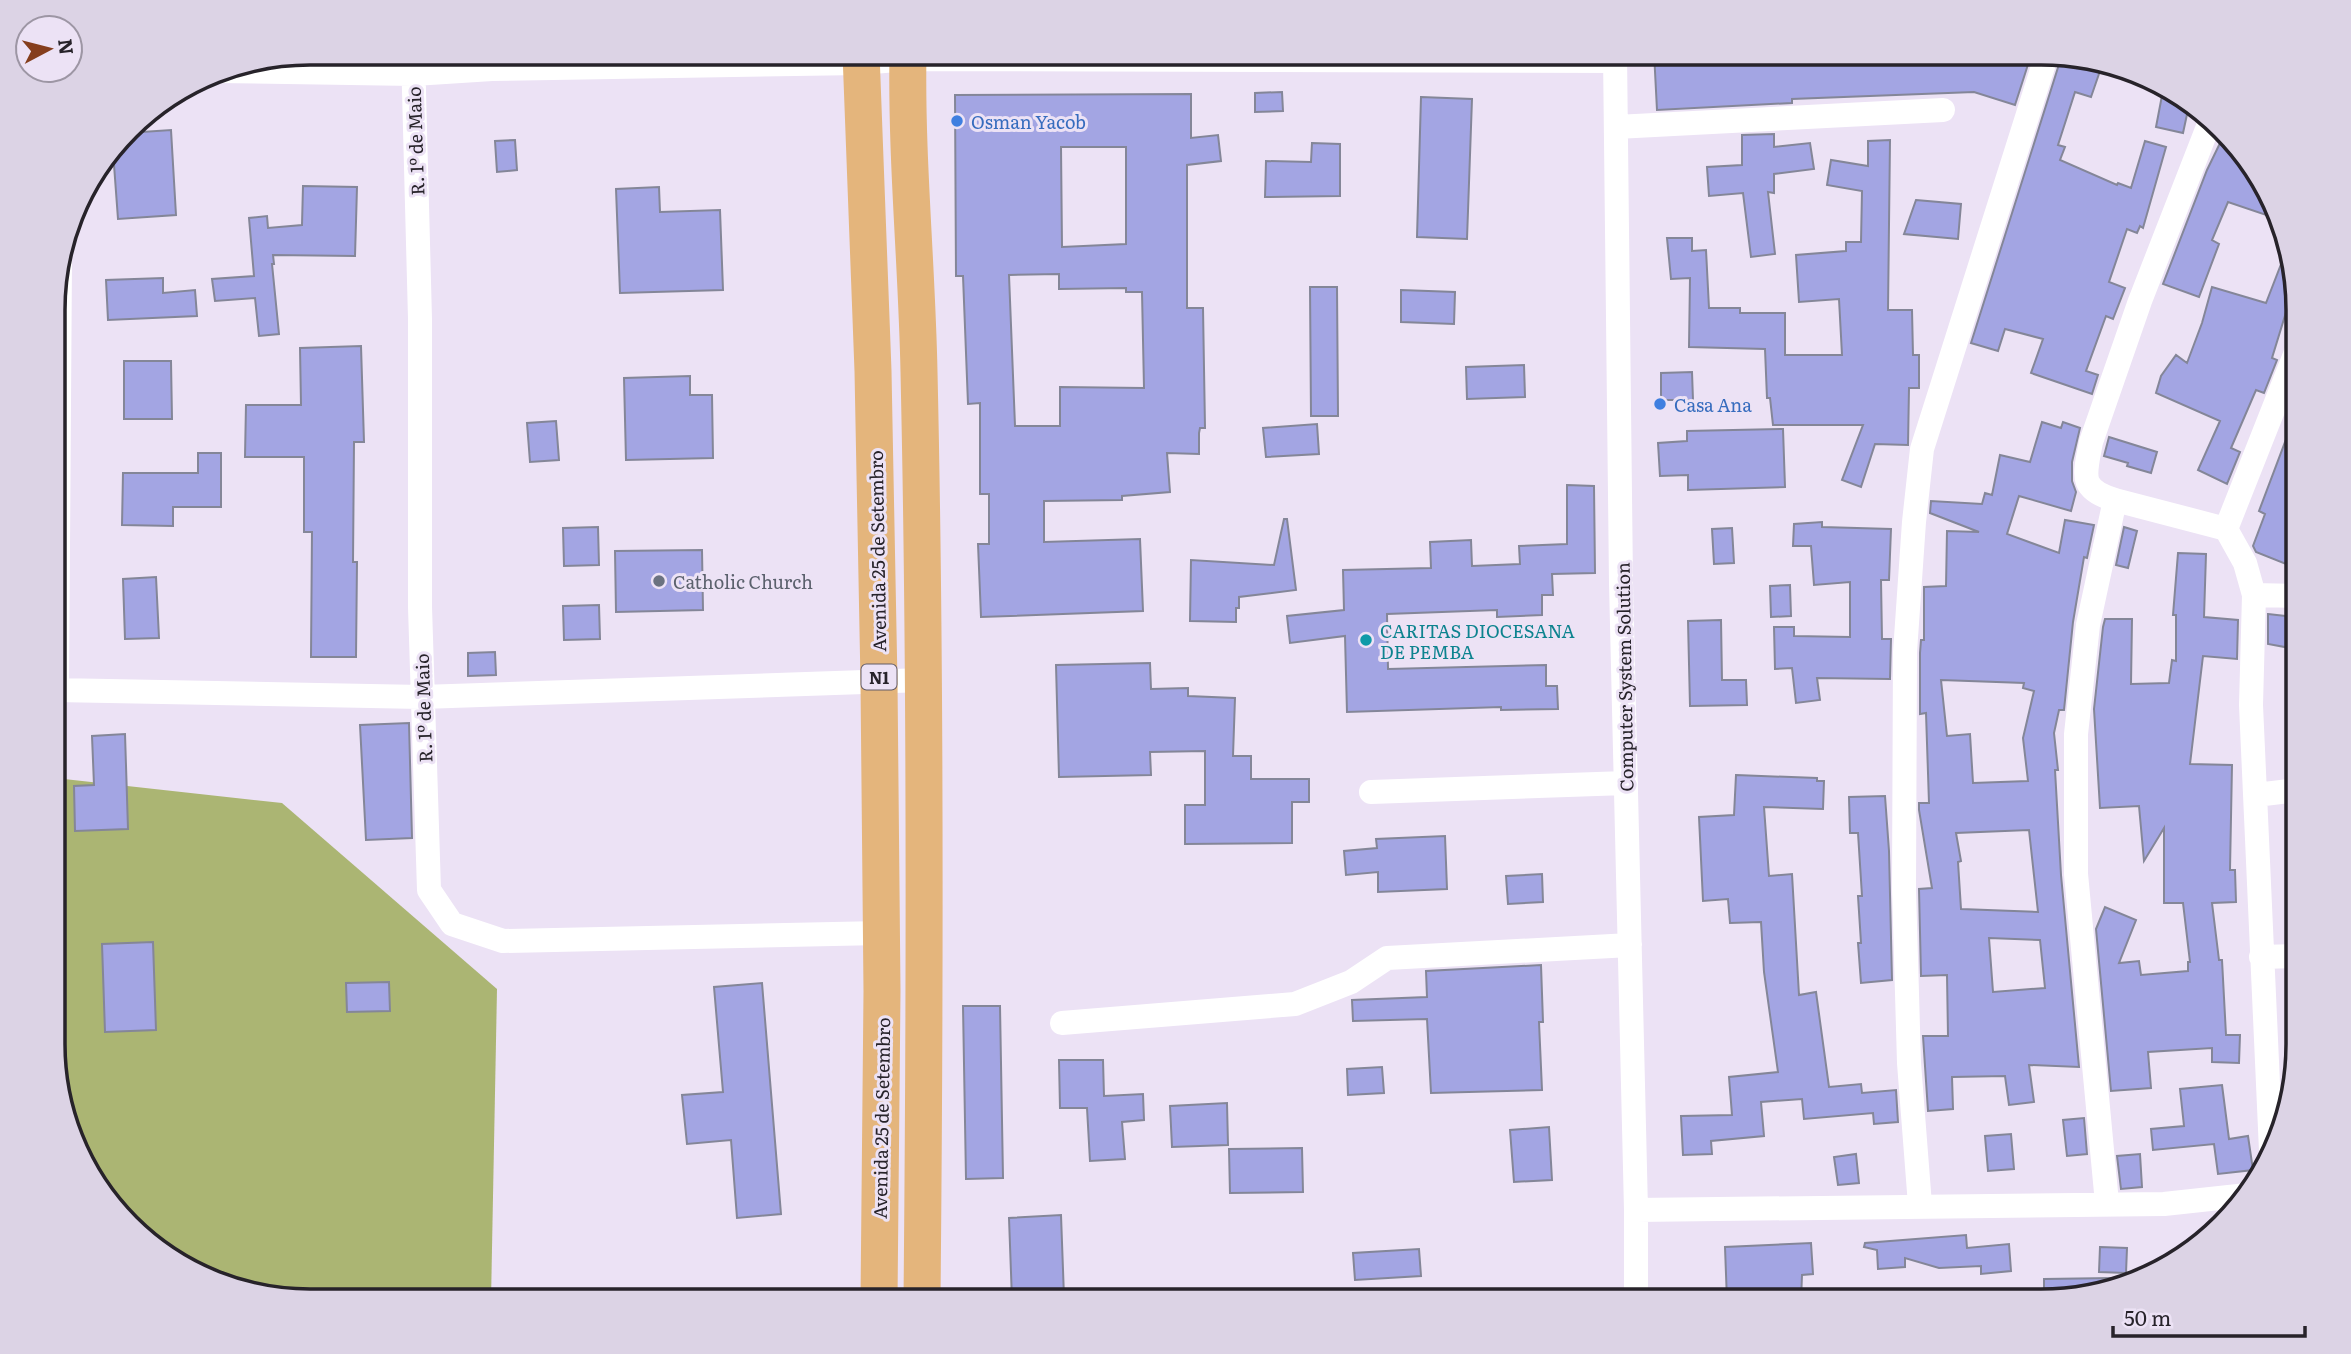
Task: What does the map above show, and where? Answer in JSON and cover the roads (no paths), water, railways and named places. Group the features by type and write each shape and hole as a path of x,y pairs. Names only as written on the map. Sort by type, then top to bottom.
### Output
{"highway":[{"name":"Avenida 25 de Setembro","path":"861,65 873,371 879,682 882,991 879,1289"},
{"path":"908,65 919,370 923,680 925,988 922,1289"},
{"path":"873,371 919,370"},
{"path":"882,991 925,988"}],"street":[{"path":"261,69 364,65"},
{"name":"R. 1º de Maio","path":"414,65 420,319 422,697 429,890 452,923 503,941 881,933"},
{"path":"451,65 506,68 612,65"},
{"name":"Computer System Solution","path":"1615,65 1621,583 1636,1289"},
{"path":"1920,1205 1909,1062 1904,890 1905,653 1913,522 1922,449 2043,65"},
{"path":"1616,127 1943,110"},
{"path":"2207,129 2140,301 2091,442 2087,465 2089,486 2096,494 2226,529 2245,563 2254,595 2251,705 2270,1131"},
{"path":"2226,529 2286,377"},
{"path":"2107,1203 2076,874 2076,734 2088,625 2115,500"},
{"path":"2254,595 2286,596"},
{"path":"65,690 422,697 923,680"},
{"path":"1371,792 1626,783"},
{"path":"2256,795 2286,791"},
{"path":"1062,1023 1295,1004 1351,982 1387,958 1630,944"},
{"path":"2261,957 2286,956"},
{"path":"1636,1210 2164,1204 2233,1197"}],"place":[{"name":"Osman Yacob","path":"957,121"},
{"name":"Casa Ana","path":"1660,404"},
{"name":"Catholic Church","path":"659,581"},
{"name":"CARITAS DIOCESANA DE PEMBA","path":"1366,640"}]}
